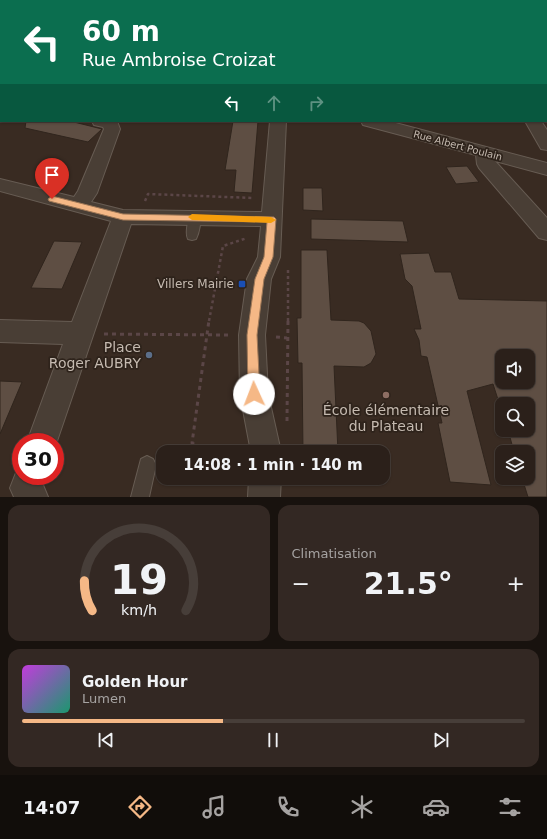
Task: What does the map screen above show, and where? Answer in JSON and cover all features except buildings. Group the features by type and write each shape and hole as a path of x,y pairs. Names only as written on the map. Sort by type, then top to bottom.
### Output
{"street":[{"path":"308,0 321,0"},
{"path":"78,206 87,193 112,129 110,123 105,122"},
{"path":"265,445 254,394 252,335 260,279 269,257 278,122"},
{"name":"Rue Albert Poulain","path":"373,122 547,169"},
{"path":"534,122 547,145"},
{"path":"484,152 486,164 547,232"},
{"path":"0,185 123,217 194,227 271,219"},
{"path":"45,433 123,217"},
{"path":"0,332 80,333"},
{"path":"27,485 26,488 32,497"},
{"path":"264,485 264,497"}],"lane":[{"path":"140,497 147,465"}],"path":[{"path":"80,333 252,335"},
{"path":"196,445 192,443 206,335"}],"slow traffic":[{"path":"192,217 271,220"}],"place":[{"name":"Villers Mairie","path":"242,284"},
{"name":"Place Roger AUBRY","path":"149,355"},
{"name":"École élémentaire du Plateau","path":"386,395"}],"route":[{"path":"52,199 123,217 138,216 271,219 269,257 260,279 252,335 254,394"}]}
